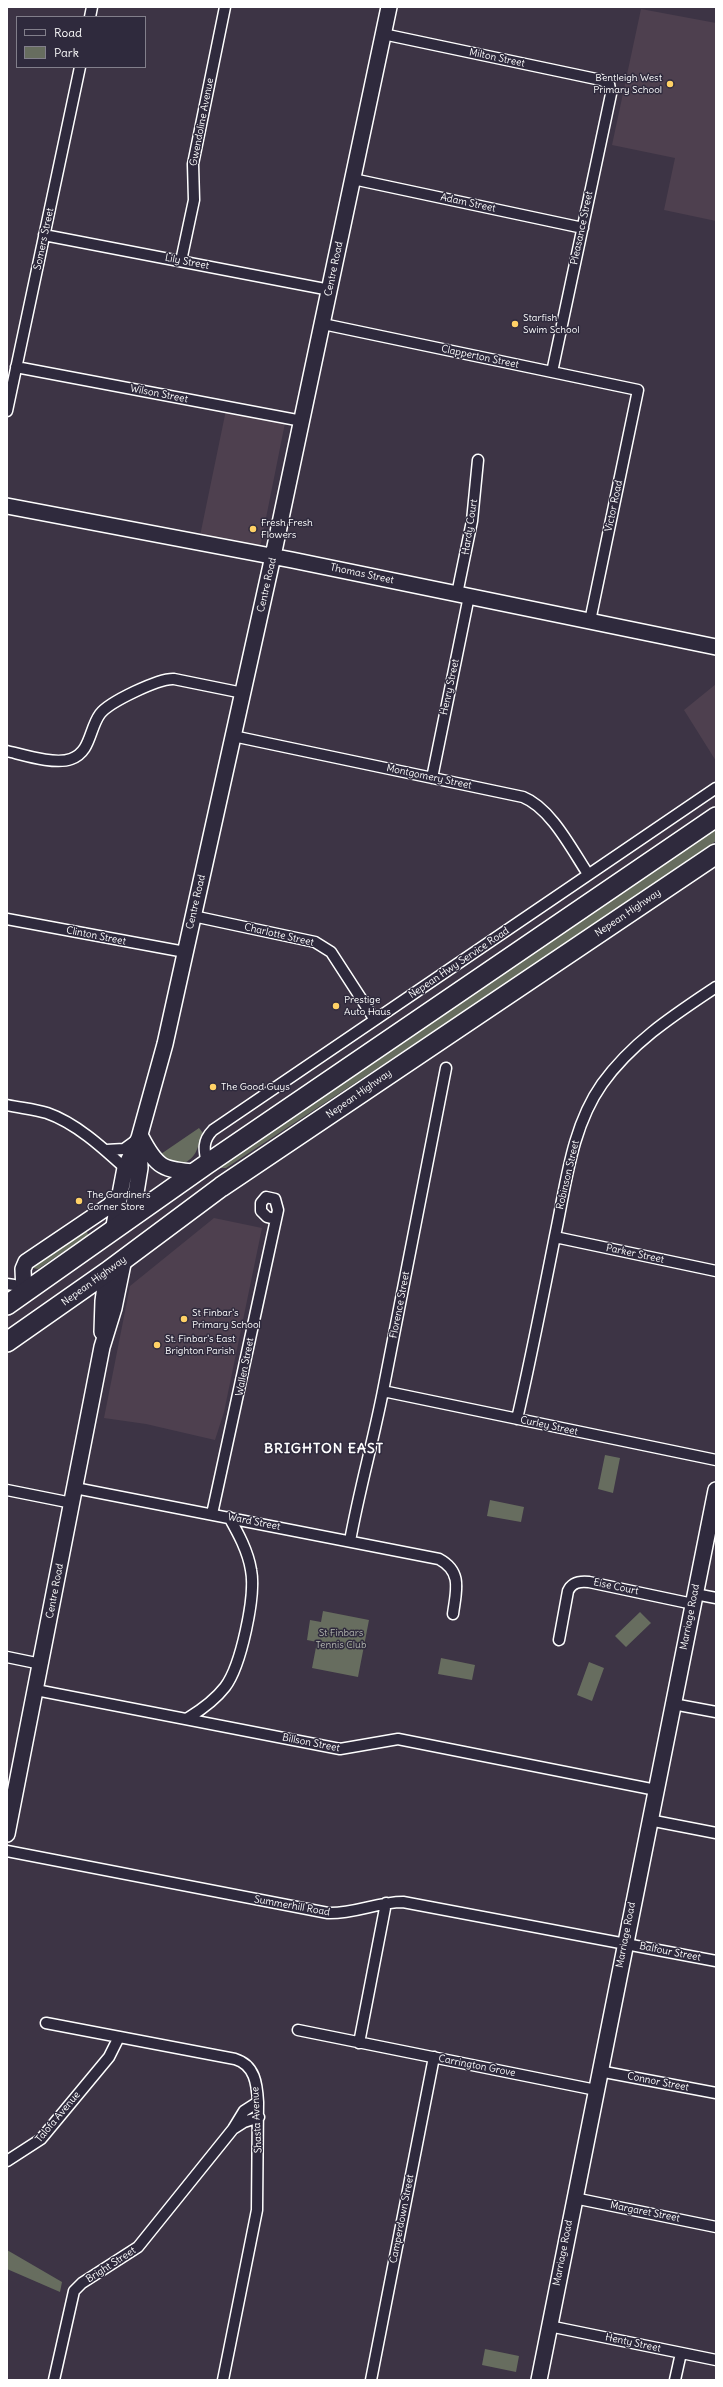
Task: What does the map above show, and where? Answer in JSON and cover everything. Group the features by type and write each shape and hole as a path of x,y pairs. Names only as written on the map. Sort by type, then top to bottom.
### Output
{"highway":[{"path":"7,1305 202,1168 716,817"},
{"name":"Nepean Highway","path":"7,1342 107,1272 221,1187 716,854"},
{"path":"202,1168 221,1187"},
{"name":"Centre Road","path":"124,1259 132,1217"},
{"name":"Centre Road","path":"107,1272 113,1231"}],"main road":[{"name":"Centre Road","path":"113,1231 126,1168 140,1135 162,1057 273,556 389,7"},
{"name":"Thomas Street","path":"7,506 273,556 716,647"},
{"name":"Centre Road","path":"132,1217 140,1168 140,1135"},
{"path":"140,1135 152,1157 160,1166 173,1170 202,1168"},
{"path":"23,1294 23,1272 26,1263 111,1204 120,1194"},
{"name":"Centre Road","path":"8,1828 102,1347 114,1308 124,1259"},
{"name":"Centre Road","path":"102,1347 103,1301 107,1272"},
{"name":"Marriage Road","path":"538,2380 694,1599 713,1523 716,1490"}],"street":[{"name":"Gwendoline Avenue","path":"181,261 195,192 193,164 225,7"},
{"name":"Milton Street","path":"383,34 601,80 609,84"},
{"name":"Somers Street","path":"7,411 80,68"},
{"name":"Pleasance Street","path":"552,372 611,94 609,84"},
{"name":"Adam Street","path":"353,179 582,228"},
{"name":"Lily Street","path":"44,235 330,290"},
{"name":"Clapperton Street","path":"322,324 638,390"},
{"name":"Wilson Street","path":"16,367 302,421"},
{"name":"Victor Road","path":"590,621 638,390"},
{"name":"Hardy Court","path":"463,595 478,460"},
{"name":"Henry Street","path":"432,778 463,595"},
{"path":"7,752 59,761 72,759 88,744 96,722 104,710 116,702 165,680 174,680 243,693"},
{"name":"Montgomery Street","path":"233,736 530,799 548,814 588,874"},
{"name":"Nepean Hwy Service Road","path":"202,1168 204,1146 208,1135 213,1130 716,788"},
{"name":"Charlotte Street","path":"193,916 315,942 331,952 376,1020"},
{"name":"Clinton Street","path":"7,919 185,952"},
{"name":"Robinson Street","path":"518,1419 578,1133 601,1086 622,1059 644,1038 716,986"},
{"name":"Florence Street","path":"350,1541 363,1473 374,1434 383,1391 444,1086 446,1068"},
{"path":"7,1105 47,1113 69,1124 106,1150 126,1168"},
{"path":"106,1150 126,1148 134,1143 140,1135"},
{"name":"Wallen Street","path":"212,1514 225,1449 238,1401 275,1219"},
{"name":"Parker Street","path":"555,1237 716,1271"},
{"path":"7,1284 14,1285 23,1294"},
{"name":"Curley Street","path":"383,1391 716,1460"},
{"name":"Ward Street","path":"75,1488 433,1558 444,1562 454,1574 456,1589 453,1614"},
{"path":"7,1490 72,1503"},
{"path":"188,1718 225,1687 232,1676 240,1655 252,1580 249,1560 229,1517"},
{"name":"Eise Court","path":"559,1640 568,1591 572,1585 579,1582 589,1582 694,1599"},
{"path":"694,1599 716,1598"},
{"path":"7,1657 41,1664"},
{"name":"Billson Street","path":"36,1690 188,1718 340,1749 398,1739 656,1790"},
{"path":"673,1704 716,1712"},
{"path":"649,1820 716,1833"},
{"name":"Summerhill Road","path":"7,1851 328,1913 346,1913 386,1902 416,1904 624,1944"},
{"path":"359,2043 386,1902"},
{"name":"Balfour Street","path":"624,1944 716,1961"},
{"name":"Shasta Avenue","path":"46,2023 242,2061 251,2070 257,2090 259,2117 257,2210 223,2380"},
{"name":"Carrington Grove","path":"298,2030 596,2090"},
{"name":"Talofa Avenue","path":"7,2161 41,2139 114,2050 115,2037"},
{"name":"Camperdown Street","path":"371,2380 434,2057"},
{"name":"Connor Street","path":"599,2071 716,2093"},
{"name":"Bright Street","path":"54,2380 74,2291 82,2283 138,2247 234,2129 244,2111 258,2102"},
{"name":"Bright Street","path":"234,2129 244,2122 259,2117"},
{"name":"Margaret Street","path":"574,2198 716,2227"},
{"name":"Henty Street","path":"549,2326 716,2360"},
{"path":"675,2380 681,2353"}],"shaded area":[{"name":"Bentleigh West Primary School","path":"641,9 716,23 716,221 664,210 675,158 612,145"},
{"path":"226,410 285,423 260,548 200,536"},
{"path":"716,684 716,761 684,710"},
{"name":"St Finbar's Primary School","path":"214,1218 262,1228 224,1412 215,1440 146,1424 104,1418 130,1286"}],"green space":[{"path":"716,829 716,841 554,952 226,1168 219,1168"},
{"path":"199,1128 203,1133 197,1149 193,1157 185,1163 178,1166 158,1156"},
{"path":"86,1228 88,1235 38,1269 32,1268 45,1256"},
{"path":"605,1455 620,1458 613,1493 598,1489"},
{"path":"490,1500 524,1507 521,1522 487,1516"},
{"name":"St Finbars Tennis Club","path":"323,1611 369,1620 358,1677 312,1668 317,1642 307,1640 310,1620 321,1622"},
{"path":"640,1612 651,1623 626,1647 615,1636"},
{"path":"441,1658 475,1665 472,1680 438,1674"},
{"path":"589,1662 604,1668 592,1701 577,1695"},
{"path":"7,2250 62,2282 60,2292 7,2269"},
{"path":"485,2349 519,2356 516,2372 482,2365"}],"place":[{"name":"Bentleigh West Primary School","path":"670,84"},
{"name":"Starfish Swim School","path":"515,324"},
{"name":"Fresh Fresh Flowers","path":"253,529"},
{"name":"Prestige Auto Haus","path":"336,1006"},
{"name":"The Good Guys","path":"213,1087"},
{"name":"The Gardiners Corner Store","path":"79,1201"},
{"name":"St Finbar's Primary School","path":"184,1319"},
{"name":"St. Finbar's East Brighton Parish","path":"157,1345"}],"district":[{"name":"BRIGHTON EAST","path":"324,1449"}]}
